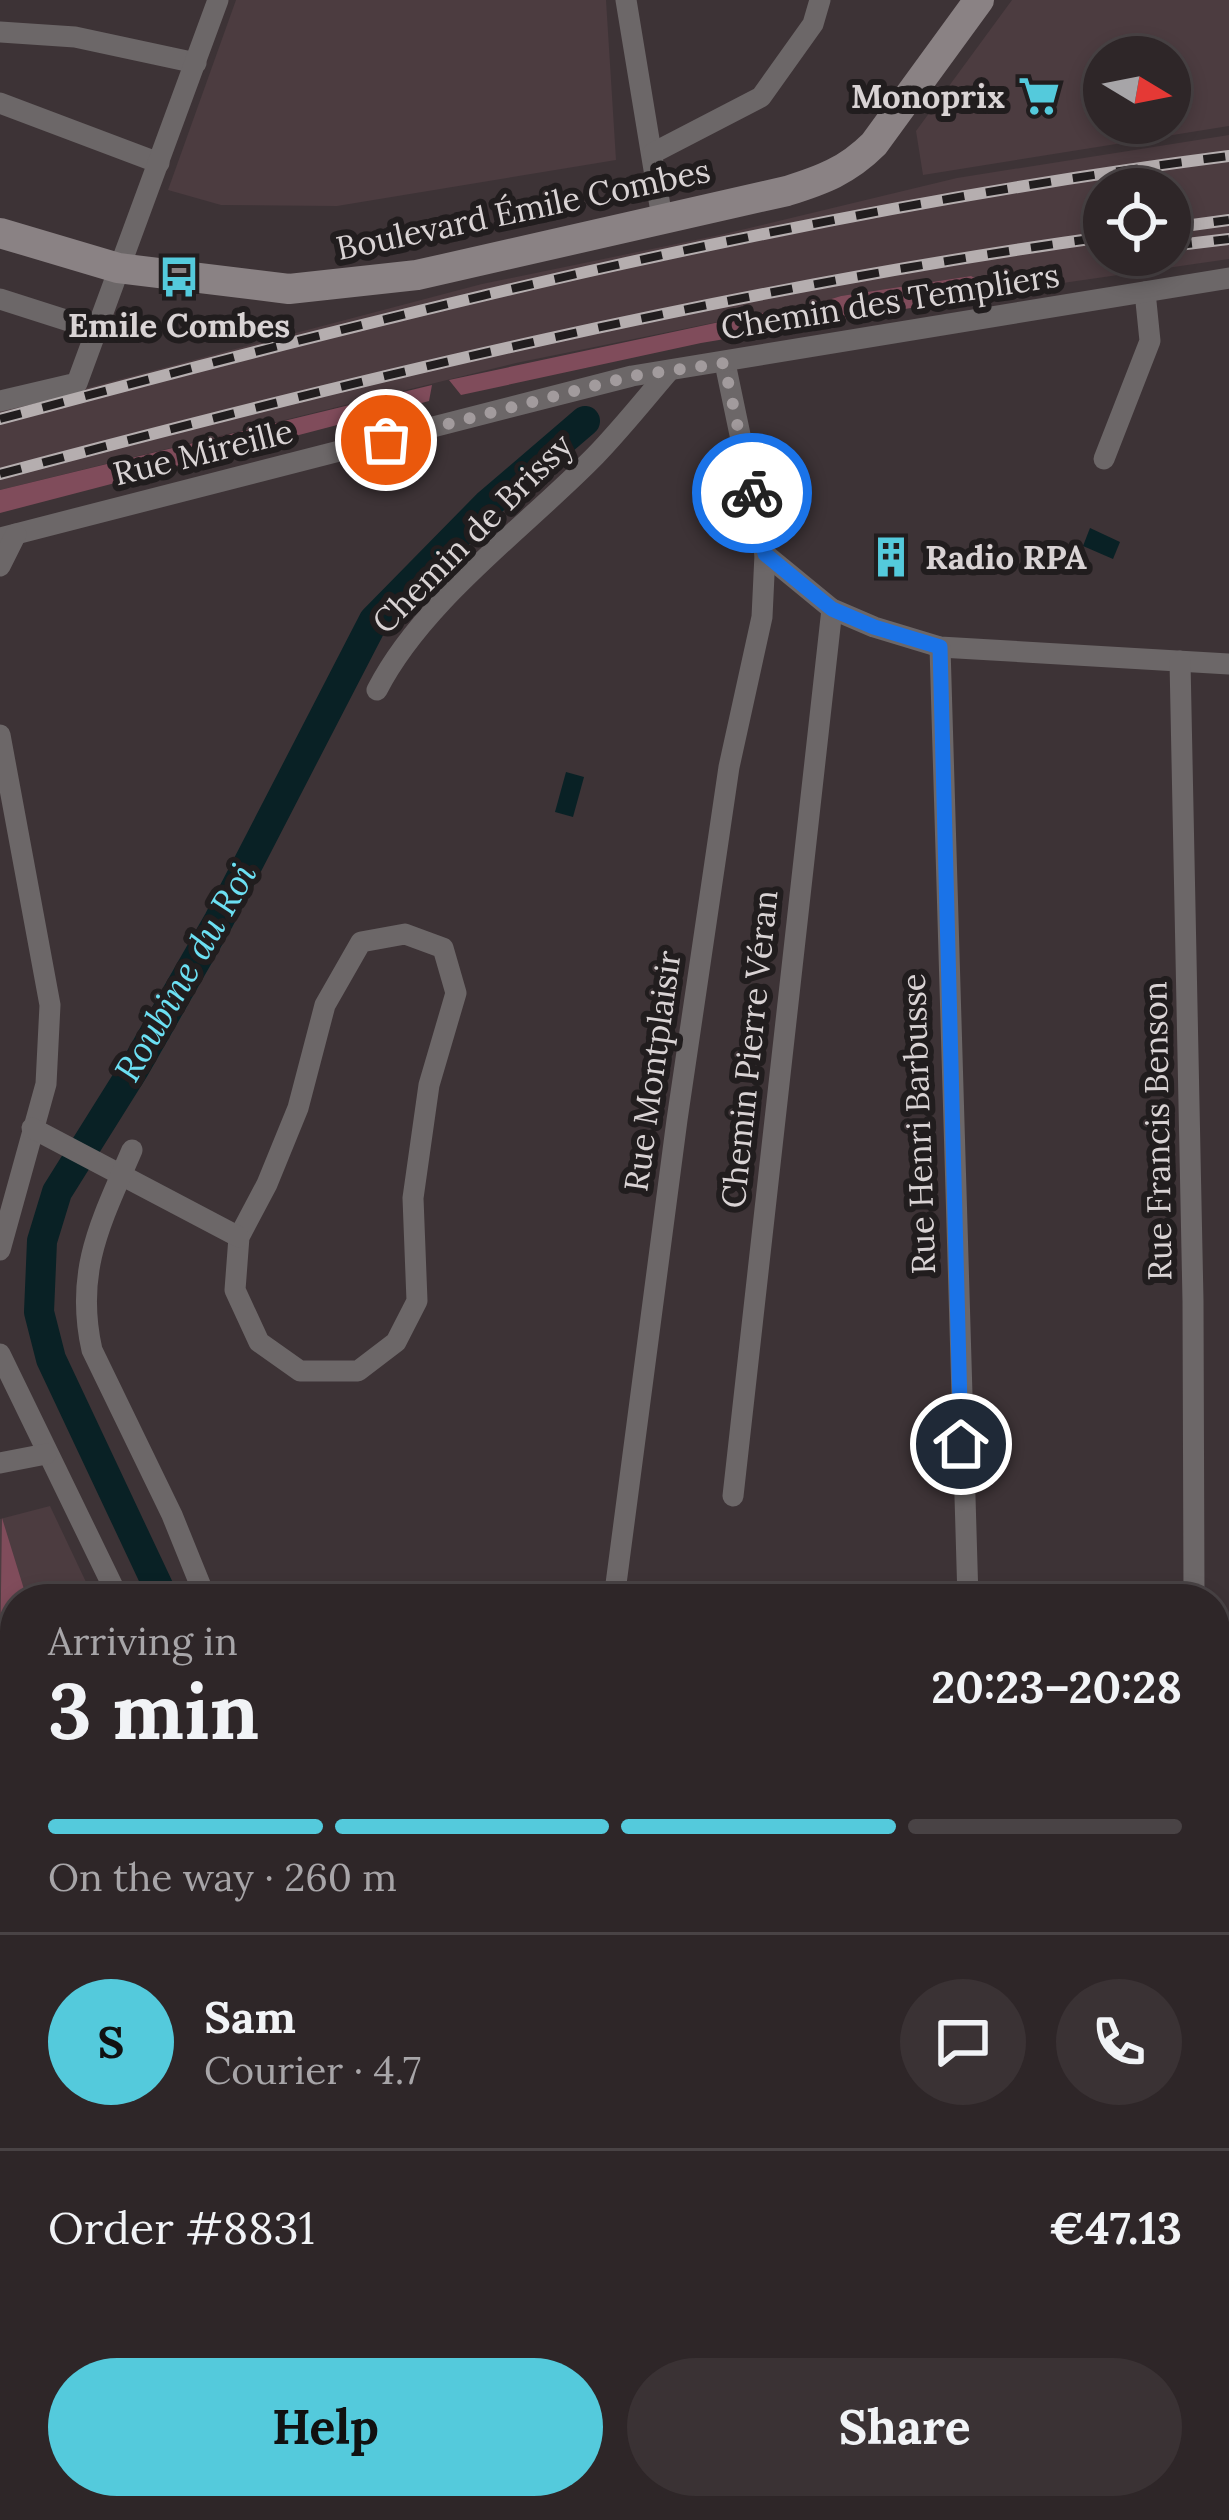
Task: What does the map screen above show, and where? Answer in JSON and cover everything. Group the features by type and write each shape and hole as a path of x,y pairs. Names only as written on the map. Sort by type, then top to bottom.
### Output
{"main road":[{"name":"Boulevard Émile Combes","path":"0,233 118,268 289,290 417,275 787,191 833,177 856,163 979,0"}],"street":[{"path":"0,401 77,383 218,0"},
{"path":"626,0 662,218"},
{"path":"653,153 761,97 813,24 820,0"},
{"path":"0,32 74,37 196,63"},
{"path":"0,103 159,164"},
{"name":"Chemin des Templiers","path":"632,376 1229,278"},
{"path":"1104,459 1150,341 1145,292"},
{"path":"0,299 97,331"},
{"name":"Rue Montplaisir","path":"616,1584 729,767 762,617 765,554 724,363"},
{"name":"Chemin de Brissy","path":"376,690 392,661 498,543 596,455 668,371"},
{"name":"Rue Mireille","path":"8,536 632,376"},
{"path":"0,566 8,536"},
{"path":"765,554 832,609 940,647 1229,664"},
{"name":"Chemin Pierre Véran","path":"733,1496 832,609"},
{"name":"Rue Henri Barbusse","path":"940,647 968,1584"},
{"name":"Rue Francis Benson","path":"1180,661 1194,1584"},
{"path":"0,735 50,1005 42,1133 0,1250"},
{"path":"405,934 443,948 456,993 429,1084 413,1198 417,1301 397,1342 358,1371 300,1371 260,1342 235,1290 238,1237 298,1108 325,1005 361,942 405,934"},
{"path":"42,1133 238,1237"},
{"path":"132,1150 115,1173 92,1246 86,1322 92,1350 200,1584"},
{"path":"0,1354 111,1584"},
{"path":"0,1463 46,1454"}],"shaded area":[{"path":"236,0 606,0 616,160 337,206 221,205 168,190"},
{"name":"Monoprix","path":"1012,0 1229,0 1229,126 1191,132 1191,36 1083,36 1083,144 1117,144 923,175 916,131"},
{"path":"1229,135 1229,259 1191,264 1191,168 1083,168 1083,276 1111,276 1007,291 981,289 983,282 971,276 841,296 788,312 776,310 516,363 0,490 0,411 482,284 720,235 957,178"},
{"path":"971,276 983,282 981,289 959,300 701,343 461,395 449,380 776,310 788,312 841,296"},
{"path":"432,385 429,401 0,513 0,490"},
{"path":"50,1506 87,1584 0,1584 0,1519"},
{"path":"2,1518 22,1584 1,1584"}],"water":[{"path":"1090,528 1120,542 1113,559 1083,546"},
{"path":"566,772 584,777 573,817 555,812"}],"waterway":[{"name":"Roubine du Roi","path":"157,1584 51,1359 39,1312 42,1241 57,1192 219,920 374,620 487,505 585,421"}],"railway":[{"path":"0,419 304,339 610,266 919,204 1229,156"},
{"path":"1191,225 1229,220"},
{"path":"1191,244 1229,239"},
{"path":"0,474 273,403 686,309 1083,240"}],"way so far":[{"path":"386,440 632,376 724,363 752,493"}],"place":[{"name":"Monoprix","path":"1039,96"},
{"name":"Emile Combes","path":"179,277"},
{"name":"Radio RPA","path":"891,557"}],"route":[{"path":"752,493 765,554 832,609 940,647 961,1444"}]}
